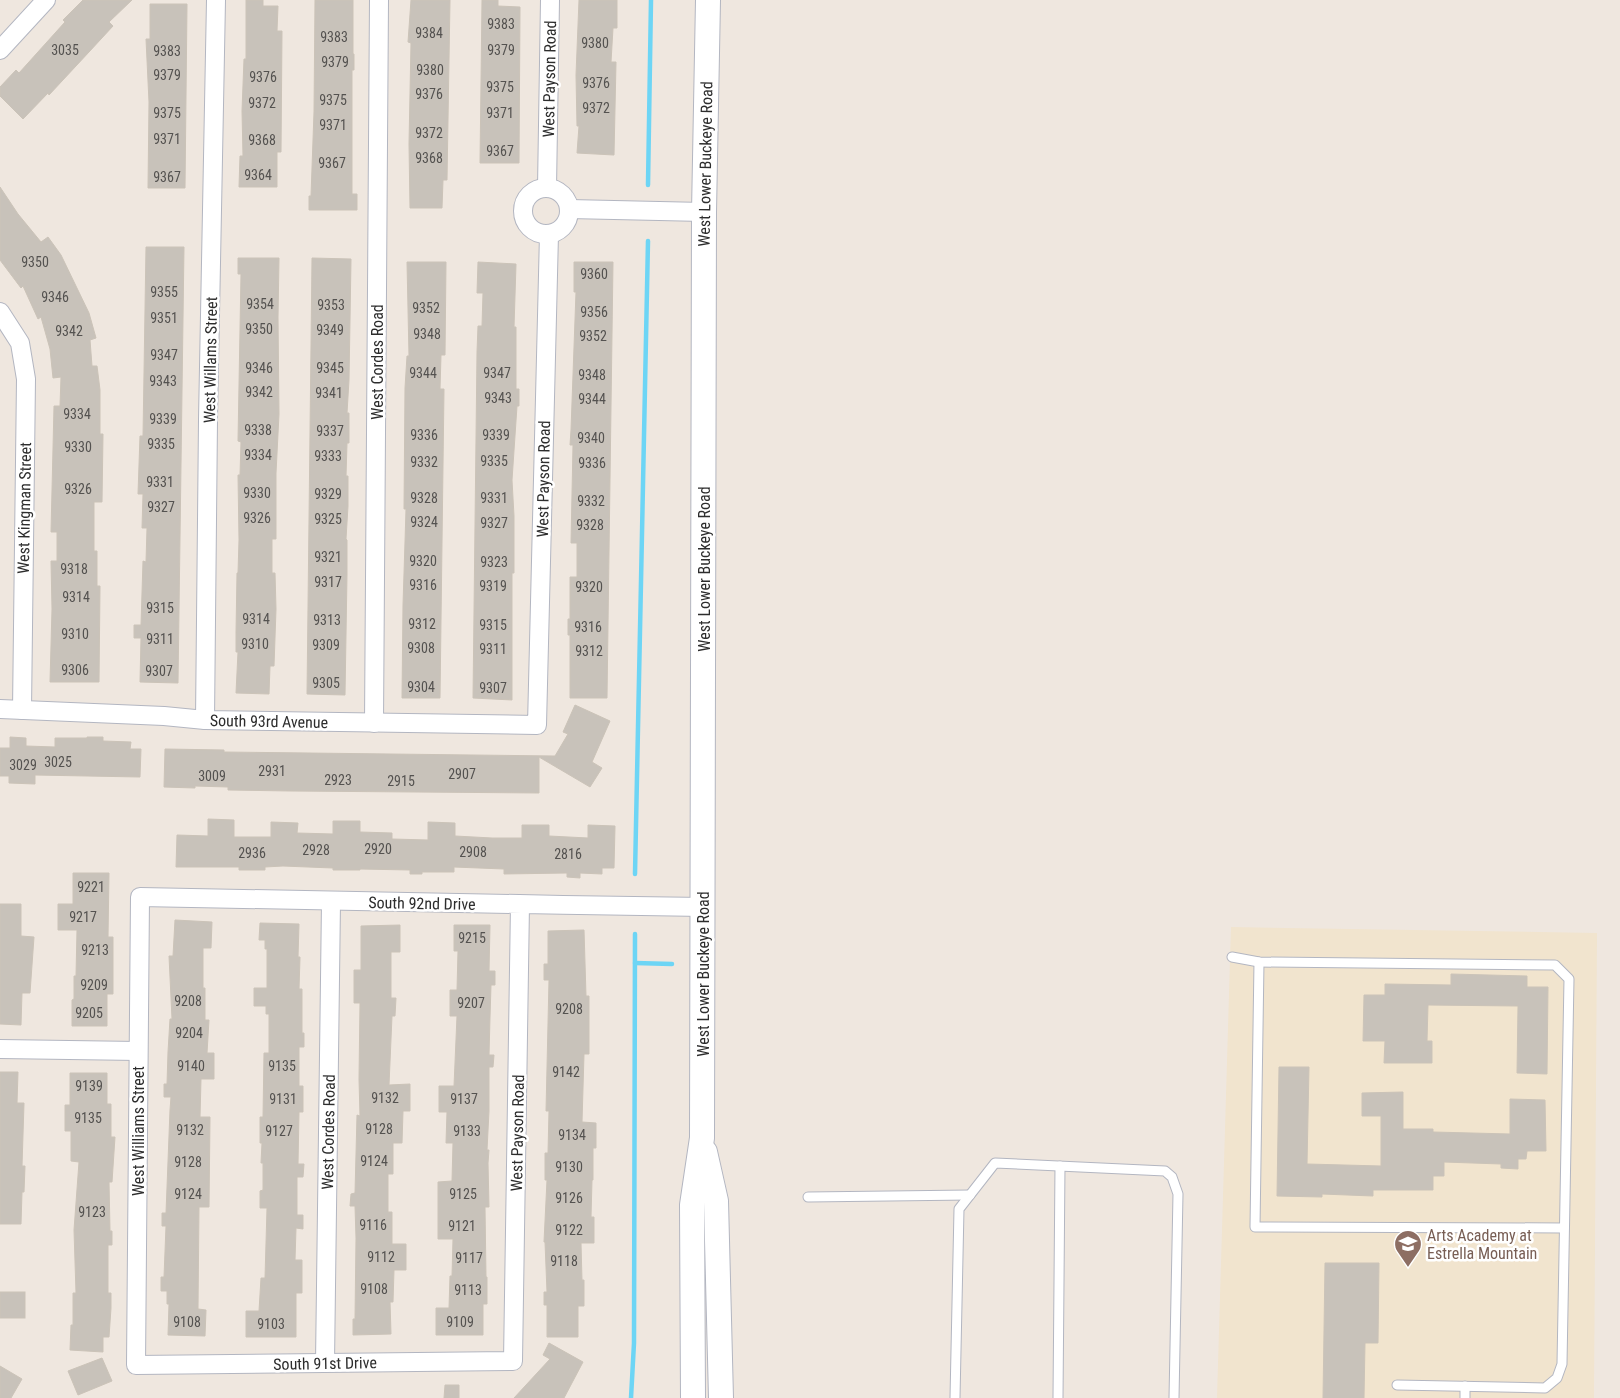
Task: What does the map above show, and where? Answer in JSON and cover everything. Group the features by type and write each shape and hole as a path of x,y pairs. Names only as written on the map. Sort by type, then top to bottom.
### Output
{"main road":[{"name":"West Lower Buckeye Road","path":"692,1398 692,1205 702,1138 704,907 704,212 708,0"},
{"name":"West Lower Buckeye Road","path":"702,1138 716,1201 721,1398"}],"street":[{"path":"0,50 46,0"},
{"name":"West Willams Street","path":"205,720 208,420 216,0"},
{"name":"West Cordes Road","path":"374,723 379,0"},
{"name":"West Payson Road","path":"547,188 550,0"},
{"path":"540,188 560,192 568,203 569,209 568,216 561,228 549,234 541,234 528,226 523,211 524,204 533,192 540,188"},
{"path":"569,209 704,212"},
{"name":"West Payson Road","path":"537,725 549,234"},
{"name":"West Kingman Street","path":"0,312 20,343 26,379 22,710"},
{"name":"South 93rd Avenue","path":"0,709 164,716 205,720 537,725"},
{"name":"South 92nd Drive","path":"140,897 331,902 704,907"},
{"name":"West Williams Street","path":"136,1365 140,897"},
{"name":"West Cordes Road","path":"325,1363 331,902"},
{"name":"West Payson Road","path":"513,1361 520,904"},
{"path":"0,1049 138,1051"},
{"name":"South 91st Drive","path":"136,1365 513,1361"}],"lane":[{"path":"1232,957 1259,962 1555,965 1569,980 1562,1364 1556,1378 1545,1388 1397,1386"},
{"path":"1259,962 1255,1227 1564,1228"},
{"path":"955,1398 959,1209 994,1164 1165,1170 1172,1177 1178,1194 1174,1398"},
{"path":"1058,1398 1060,1166"},
{"path":"808,1197 970,1195"},
{"path":"1465,1386 1465,1398"},
{"path":"1485,1387 1485,1398"}],"shaded area":[{"name":"Arts Academy at Estrella Mountain","path":"1231,927 1597,933 1594,1398 1217,1398"}],"building":[{"path":"83,0 132,0 109,22 113,26 49,95 48,93 23,119 0,96 0,87 16,70 19,73 65,22 63,20"},
{"path":"246,0 263,0 263,6 278,6 277,31 282,31 281,152 277,152 277,187 239,187 240,156 243,156 242,111 244,59 246,59"},
{"path":"315,0 353,0 352,194 357,194 357,210 309,210 314,112"},
{"path":"411,0 450,0 447,180 443,180 442,208 410,208 411,43 408,42"},
{"path":"482,0 498,0 498,6 520,7 519,163 480,163"},
{"path":"579,0 617,0 617,28 613,28 611,62 616,62 614,155 577,153 579,126 577,126 576,75"},
{"path":"150,4 187,4 185,188 148,188 149,102 146,39 150,39"},
{"path":"0,187 18,214 41,242 48,237 61,255 89,313 96,338 90,340 92,366 97,366 100,390 100,434 103,434 102,502 94,502 94,551 97,551 97,586 100,586 99,682 50,682 51,561 57,561 57,532 51,532 54,406 60,406 61,377 53,378 50,349 41,317 38,319 23,286 21,288 0,260"},
{"path":"146,247 184,247 178,683 140,682 141,638 134,638 134,625 141,625 143,561 146,562 147,528 142,528 143,494 138,494 140,436 143,436"},
{"path":"238,258 279,258 279,414 276,473 276,539 272,539 272,573 275,573 276,609 274,666 270,666 269,694 236,693 238,652 236,652 236,633 239,540 238,475 240,475 241,442 238,441 241,274 238,274"},
{"path":"312,258 351,259 347,413 349,413 349,443 347,443 346,476 348,476 348,506 345,695 307,694"},
{"path":"407,262 446,262 445,355 441,355 440,389 444,389 440,698 402,698 406,509 404,509 405,388 407,356 409,356"},
{"path":"478,262 516,264 514,327 516,327 516,389 519,389 519,406 517,406 512,480 514,573 512,573 512,700 473,698 477,352 478,326 482,326 483,293 477,293"},
{"path":"574,262 613,262 607,698 570,698 570,635 568,635 568,619 570,619 570,577 577,577 577,543 571,543 573,445 570,445 576,292 574,292"},
{"path":"575,705 610,721 592,762 602,768 590,787 539,757 539,793 290,791 228,790 228,787 164,787 165,749 224,750 224,752 555,756 568,734 563,732"},
{"path":"10,737 26,738 26,746 55,747 55,738 103,737 103,741 131,742 130,749 141,749 140,777 35,775 35,784 9,783 9,776 0,776 0,748 10,748"},
{"path":"208,819 234,820 234,837 271,837 271,822 298,823 297,833 333,834 333,821 360,821 360,832 392,833 392,839 428,840 428,822 455,823 455,836 492,838 522,838 522,825 549,825 549,836 588,838 588,825 615,826 614,868 602,868 602,874 580,873 580,878 567,877 567,873 504,874 504,869 454,867 454,872 410,874 410,870 333,870 333,868 283,866 265,867 265,870 239,870 239,867 176,867 177,835 208,836"},
{"path":"73,873 109,873 108,937 113,937 113,994 107,994 107,1026 72,1026 77,930 58,930 58,904 73,904"},
{"path":"0,904 21,904 21,936 34,937 30,993 22,993 21,1025 0,1024"},
{"path":"175,920 212,922 211,948 203,948 203,988 205,988 205,1020 209,1020 207,1053 214,1053 214,1079 201,1079 200,1117 210,1117 209,1207 199,1207 198,1309 206,1310 205,1336 168,1335 169,1304 167,1304 167,1291 161,1291 161,1277 164,1277 166,1226 162,1226 162,1213 166,1213 171,1097 164,1097 164,1084 167,1084 170,1019 172,1019 169,956 173,956"},
{"path":"260,923 299,924 299,989 302,989 302,1033 304,1033 304,1047 299,1047 299,1086 303,1086 303,1112 299,1112 298,1164 304,1164 303,1177 297,1177 297,1215 303,1215 303,1229 296,1228 295,1260 302,1260 302,1293 296,1293 296,1337 246,1337 246,1311 259,1311 261,1278 265,1278 267,1208 260,1208 260,1191 263,1190 263,1163 261,1163 260,1117 263,1117 264,1053 269,1053 269,1014 266,1014 266,1006 254,1006 254,988 267,988 267,949 265,949 265,940 259,940"},
{"path":"400,925 400,952 391,952 391,998 396,998 395,1016 392,1016 389,1085 410,1084 410,1111 403,1111 402,1143 393,1143 393,1174 388,1174 388,1212 392,1212 392,1244 406,1244 406,1270 394,1270 393,1302 390,1302 391,1334 353,1335 353,1319 355,1319 356,1238 355,1206 350,1206 351,1194 355,1193 357,1115 360,1116 360,1003 354,1003 354,970 361,970 361,926"},
{"path":"454,925 490,925 489,971 495,971 495,985 491,985 489,1055 494,1055 493,1067 489,1067 487,1150 489,1150 489,1207 485,1207 487,1304 483,1304 483,1335 436,1335 436,1308 449,1308 450,1276 452,1276 453,1239 438,1239 438,1182 452,1181 453,1143 446,1143 447,1112 439,1112 439,1086 454,1086 457,1016 450,1016 450,990 457,990 458,951 454,951"},
{"path":"584,930 586,996 589,996 589,1054 584,1054 582,1122 596,1123 596,1148 593,1148 591,1217 594,1217 594,1243 581,1243 584,1306 578,1306 578,1337 547,1337 547,1305 544,1305 544,1292 547,1292 544,1242 547,1180 545,1180 545,1153 548,1153 549,1111 546,1111 549,980 544,980 544,964 548,964 548,931"},
{"path":"1451,974 1527,976 1527,987 1548,987 1547,1074 1517,1073 1518,1006 1428,1005 1427,1041 1432,1041 1432,1063 1384,1063 1385,1041 1363,1041 1364,995 1385,995 1385,984 1451,985"},
{"path":"1279,1067 1309,1067 1307,1164 1381,1166 1381,1116 1362,1116 1362,1093 1403,1092 1403,1129 1433,1129 1433,1132 1510,1134 1510,1099 1545,1100 1546,1151 1527,1151 1526,1159 1518,1159 1518,1169 1501,1168 1501,1164 1444,1162 1444,1176 1433,1176 1433,1190 1373,1190 1373,1196 1322,1194 1322,1197 1277,1196"},
{"path":"0,1072 18,1072 17,1103 24,1103 22,1166 25,1166 21,1224 0,1224"},
{"path":"70,1073 107,1073 107,1104 111,1104 111,1137 115,1137 112,1182 109,1182 112,1245 108,1245 108,1293 111,1293 111,1308 109,1337 103,1337 103,1352 70,1350 71,1325 73,1325 73,1293 76,1293 74,1230 79,1162 71,1161 71,1131 65,1131 65,1105 70,1105"},
{"path":"1325,1263 1379,1263 1378,1343 1365,1343 1364,1398 1323,1398"},
{"path":"0,1292 25,1292 25,1318 0,1318"},
{"path":"549,1343 583,1362 564,1398 514,1398 550,1359 543,1355"},
{"path":"102,1358 112,1381 78,1395 68,1371"},
{"path":"0,1366 22,1379 11,1398 0,1398"},
{"path":"445,1385 459,1385 459,1398 444,1398"}],"waterway":[{"path":"648,185 651,0"},
{"path":"635,874 648,241"},
{"path":"631,1398 634,1343 635,934"},
{"path":"635,963 672,964"}],"place":[{"name":"Arts Academy at Estrella Mountain","path":"1408,1268"}]}
